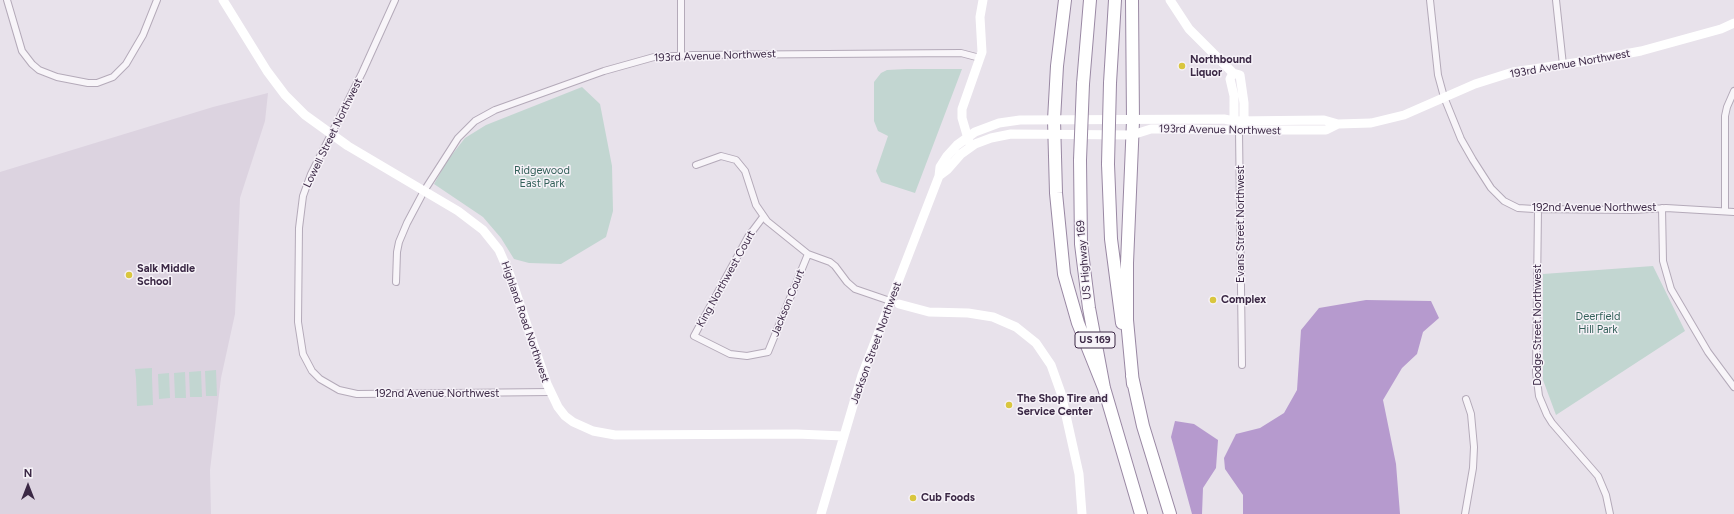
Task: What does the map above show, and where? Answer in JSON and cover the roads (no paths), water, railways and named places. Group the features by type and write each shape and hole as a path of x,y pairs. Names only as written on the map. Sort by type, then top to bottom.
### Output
{"highway":[{"path":"1065,0 1057,66 1054,120 1056,193 1064,274 1078,323 1104,388"},
{"name":"US Highway 169","path":"1090,0 1083,84 1080,160 1080,211 1084,268 1089,308 1104,388 1141,514"},
{"name":"US 169","path":"1115,0 1110,83 1108,164 1111,239 1118,305 1133,384 1143,426 1170,514"},
{"path":"1132,0 1132,135 1127,263 1127,320 1133,384"}],"street":[{"path":"7,0 22,51 32,64 39,70 57,77 88,83 97,83 113,77 126,64 143,35 157,0"},
{"name":"Highland Road Northwest","path":"223,0 276,83 305,115 330,134 471,220 483,230 499,250 510,275 550,392 561,411 573,422 583,428 616,435 662,436 797,434 843,436"},
{"name":"Lowell Street Northwest","path":"326,384 309,367 300,344 298,322 298,264 299,228 303,196 311,174 383,29 395,0"},
{"path":"681,0 681,55"},
{"path":"971,146 962,118 962,109 980,58 982,46 980,11 982,0"},
{"name":"Evans Street Northwest","path":"1170,0 1189,29 1233,73 1240,75 1242,85 1244,121 1240,131 1242,365"},
{"path":"1430,0 1437,70 1444,98"},
{"path":"1556,0 1563,65"},
{"name":"193rd Avenue Northwest","path":"1078,120 1324,120 1338,124 1367,123 1393,118 1417,110 1475,84 1513,72 1641,51 1734,23"},
{"name":"193rd Avenue Northwest","path":"396,282 399,242 407,223 424,191 458,138 484,115 520,100 629,63 654,57 681,55 960,54 980,58"},
{"path":"1233,73 1230,79 1234,96 1234,121 1240,131"},
{"path":"1725,211 1725,116 1734,91"},
{"name":"192nd Avenue Northwest","path":"1444,98 1461,139 1486,180 1497,196 1511,205 1527,209 1581,211 1662,208 1734,212"},
{"name":"Jackson Street Northwest","path":"821,514 843,436 865,369 894,302 939,176 940,167 947,156 968,136 982,128 999,123 1020,120 1078,120"},
{"name":"193rd Avenue Northwest","path":"1077,135 1132,135 1151,129 1240,131 1326,130 1338,124"},
{"name":"Jackson Street Northwest","path":"939,176 947,170 960,154 971,146 991,138 1002,136 1054,134 1077,135"},
{"path":"696,165 721,156 736,160 745,170 756,205 764,217 808,254 830,262 855,289 929,312 968,313 993,317 1016,327 1036,343 1051,365 1061,393 1079,474 1082,514"},
{"path":"1662,208 1663,261 1671,289 1708,352 1734,387"},
{"name":"Dodge Street Northwest","path":"1538,209 1536,372 1539,396 1542,406 1552,423 1598,476 1606,495 1610,514"},
{"name":"King Northwest Court","path":"764,217 748,237 694,336 730,354 747,356 768,352"},
{"name":"Jackson Court","path":"768,352 787,302 808,254"},
{"name":"192nd Avenue Northwest","path":"326,384 348,392 368,394 550,392"},
{"path":"1465,514 1473,468 1474,447 1471,414 1466,399"}],"place":[{"name":"Northbound Liquor","path":"1182,66"},
{"name":"Salk Middle School","path":"129,275"},
{"name":"Complex","path":"1213,300"},
{"name":"The Shop Tire and Service Center","path":"1009,405"},
{"name":"Cub Foods","path":"913,498"}],"park label":[{"name":"Ridgewood East Park","path":"542,177"},
{"name":"Deerfield Hill Park","path":"1598,323"}]}
